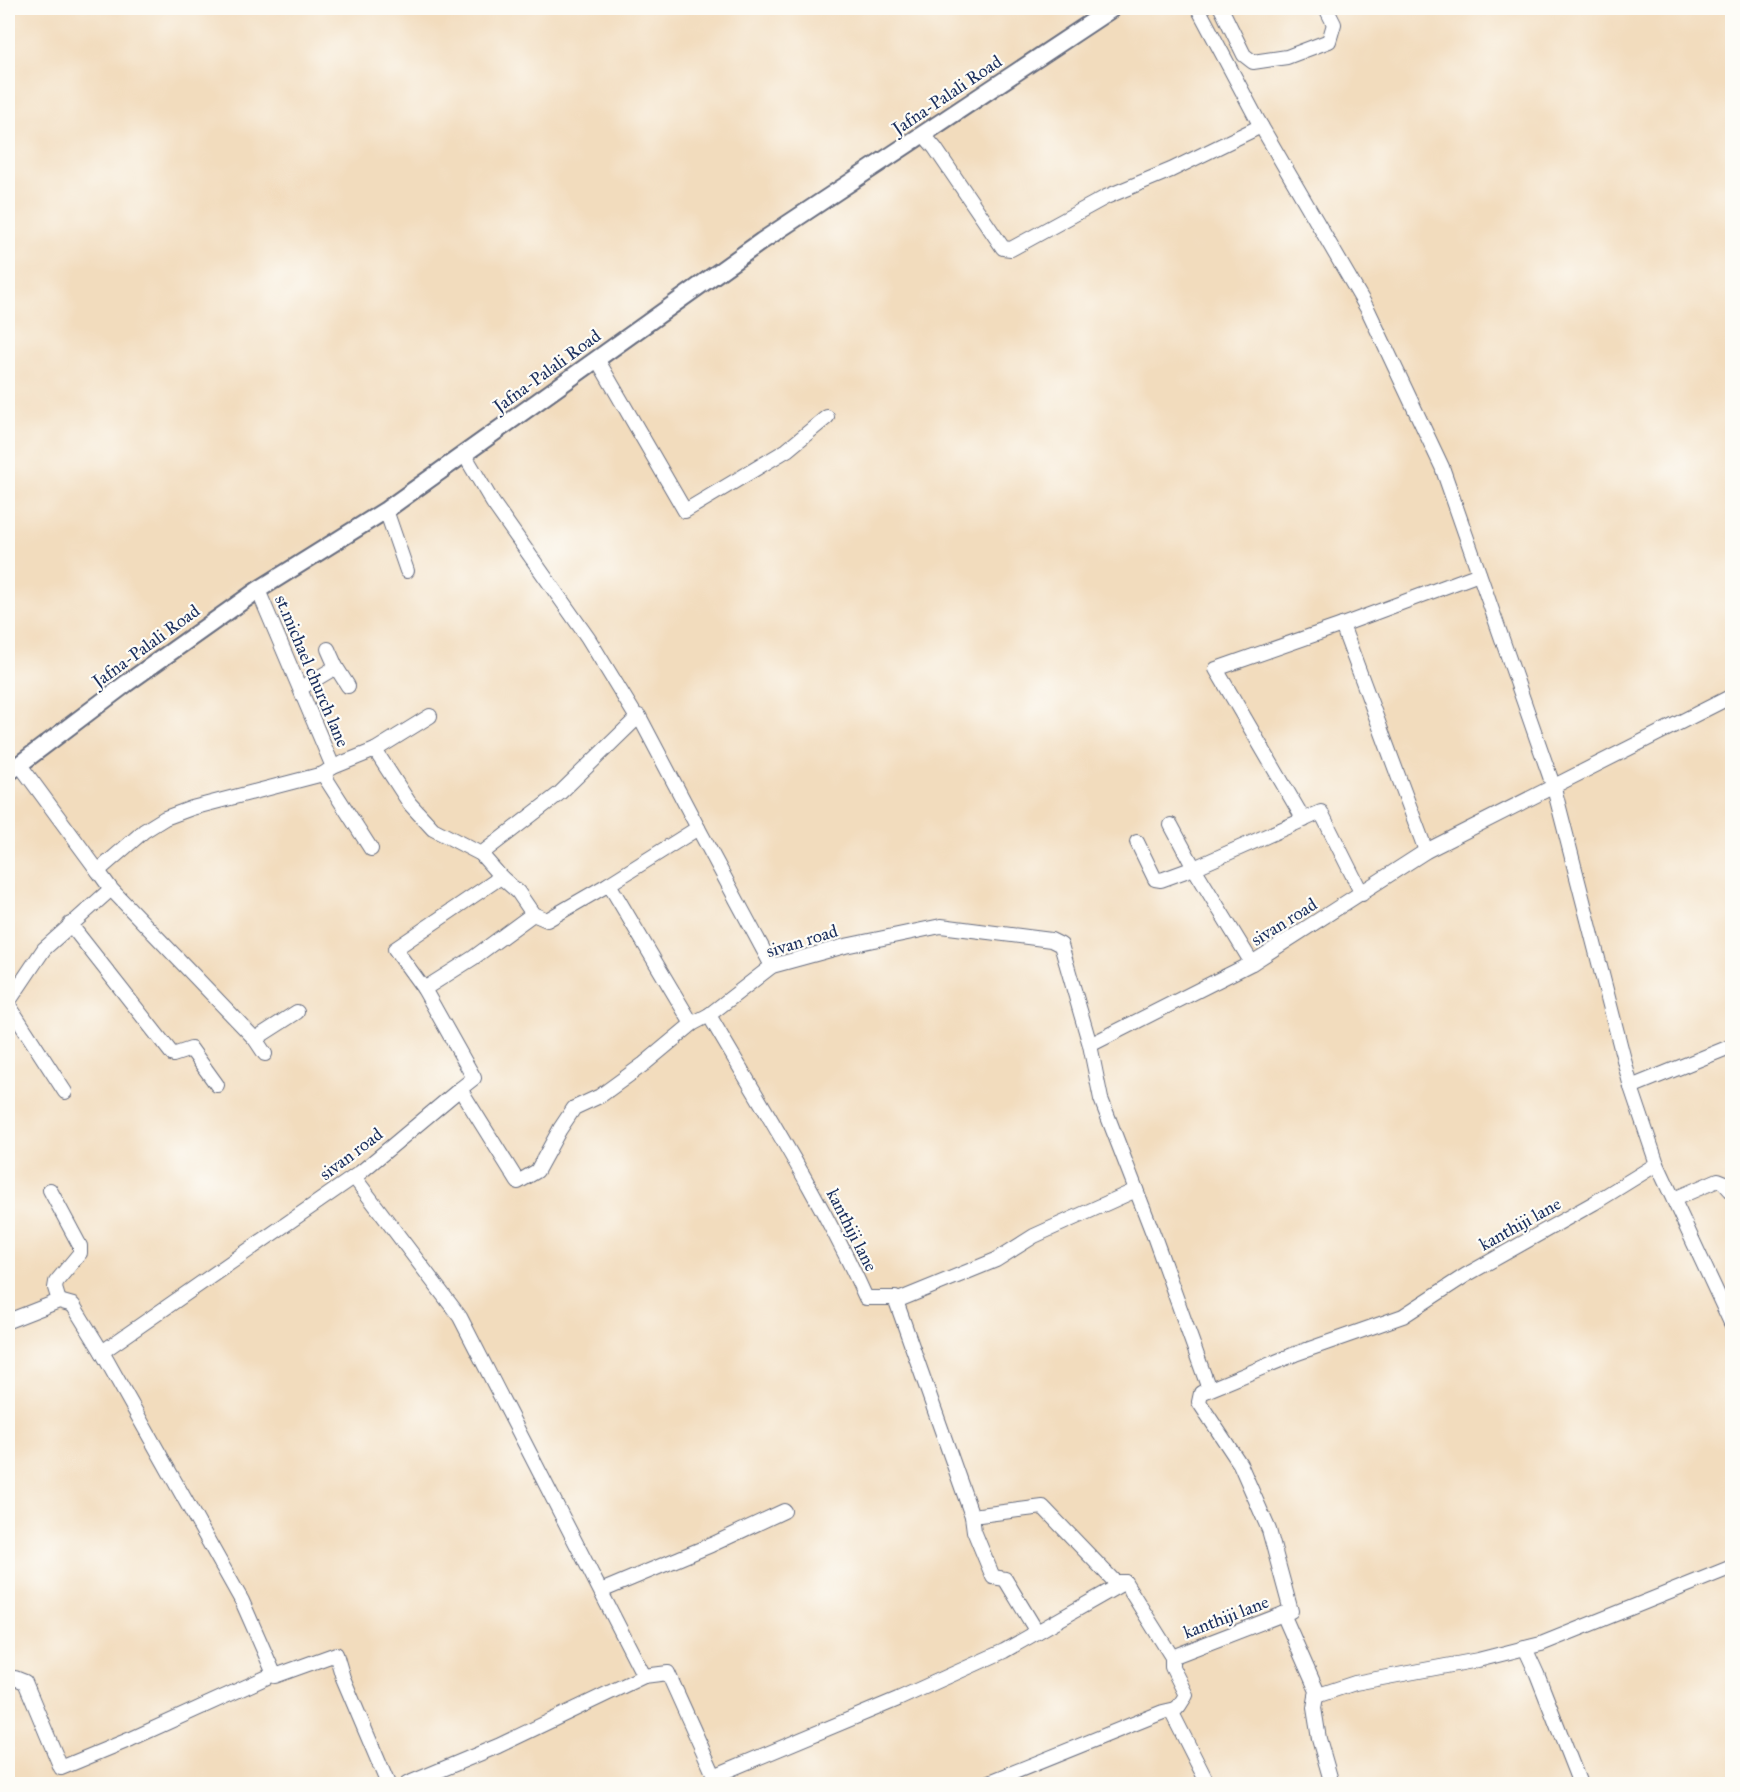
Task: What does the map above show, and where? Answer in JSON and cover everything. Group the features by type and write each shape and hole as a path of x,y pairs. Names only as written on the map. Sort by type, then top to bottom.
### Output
{"main road":[{"name":"Jafna-Palali Road","path":"14,769 127,683 258,590 386,510 762,241 1113,8"}],"street":[{"path":"1198,8 1261,126 1368,310 1442,467 1554,788 1631,1087 1657,1164 1732,1324"},
{"path":"1221,8 1244,55 1253,62 1287,57 1329,41 1334,24 1326,8"},
{"path":"923,134 1003,248 1011,249 1106,197 1172,170 1261,126"},
{"path":"597,359 685,511 787,450 827,417"},
{"path":"464,454 493,503 588,638 637,718 639,716 772,966"},
{"path":"386,510 407,571"},
{"path":"1304,820 1216,669 1479,574"},
{"name":"st.michael church lane","path":"258,590 301,688 328,771"},
{"path":"1342,625 1426,851"},
{"path":"328,649 348,686"},
{"path":"301,688 336,667"},
{"name":"sivan road","path":"102,1352 354,1177 460,1089 518,1182 537,1171 574,1108 600,1096 644,1064 692,1024 709,1015 772,966 845,946 941,926 1051,940 1061,945 1090,1045 1252,963 1426,851 1732,696"},
{"path":"375,750 430,716"},
{"path":"481,854 560,793 637,718"},
{"name":"st.michael church lane","path":"98,871 144,831 165,818 192,808 328,771 375,750 410,804 433,829 481,854 501,878 518,892 533,914"},
{"path":"14,769 111,888 255,1039 265,1054"},
{"path":"328,771 371,849"},
{"path":"1137,842 1155,879 1161,880 1194,868 1321,812 1362,894"},
{"path":"1172,825 1194,868 1252,963"},
{"path":"424,989 533,914 547,920 698,828"},
{"path":"460,1089 474,1078 424,989 395,949 501,878"},
{"path":"609,884 692,1024"},
{"path":"65,1092 10,1007 9,1001 44,949 111,888"},
{"path":"70,924 173,1055 191,1049 217,1085"},
{"path":"255,1039 297,1012"},
{"name":"kanthiji lane","path":"709,1015 807,1183 849,1260 866,1298 895,1298 896,1300"},
{"path":"1090,1045 1101,1099 1209,1389"},
{"path":"1631,1087 1732,1046"},
{"name":"kanthiji lane","path":"972,1516 1043,1507 1114,1582 1125,1582 1172,1657 1291,1611 1269,1530 1240,1464 1198,1402 1201,1393 1295,1354 1403,1316 1466,1275 1594,1203 1657,1164"},
{"path":"354,1177 460,1317 644,1676"},
{"path":"1674,1199 1718,1180 1724,1182 1732,1192"},
{"path":"50,1190 80,1246 80,1253 56,1282 55,1288 59,1301"},
{"path":"1037,1632 1005,1579 993,1577 974,1531 972,1516 896,1300 996,1260 1034,1236 1136,1190"},
{"path":"8,1321 59,1301 73,1305 102,1352 242,1601 274,1674"},
{"path":"601,1591 784,1512"},
{"path":"1316,1696 1355,1683 1478,1660 1541,1644 1732,1567"},
{"path":"407,1785 498,1746 644,1676 668,1673 716,1780 1004,1652 1125,1582"},
{"path":"1283,1614 1317,1691 1314,1708 1319,1739 1332,1785"},
{"path":"1525,1648 1541,1682 1580,1785"},
{"path":"8,1681 15,1678 25,1682 61,1768 274,1674 275,1676 336,1654 343,1678 388,1785"},
{"path":"1172,1657 1172,1667 1186,1695 1172,1713 1208,1785"},
{"path":"985,1785 1163,1712 1176,1709"}]}
